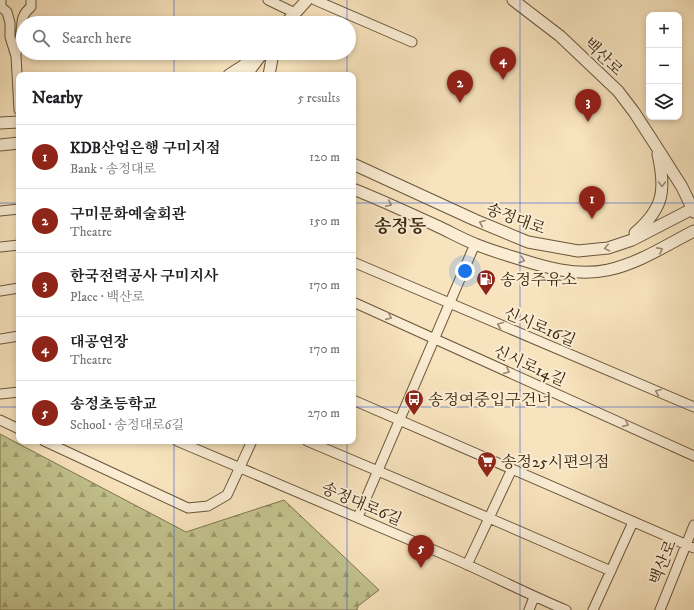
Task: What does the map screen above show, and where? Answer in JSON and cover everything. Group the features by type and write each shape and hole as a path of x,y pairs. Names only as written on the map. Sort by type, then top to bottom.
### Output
{"street":[{"path":"1,0 1,7 7,12 10,23 10,37 16,56"},
{"path":"24,16 25,12 31,7 31,0"},
{"path":"268,0 295,13"},
{"path":"292,16 307,0"},
{"path":"315,0 352,16"},
{"name":"백산로","path":"513,0 560,36 618,91 634,112 656,146 694,209"},
{"path":"356,18 412,42"},
{"path":"16,60 17,72"},
{"path":"234,72 249,60"},
{"path":"248,72 258,60"},
{"path":"270,72 272,60"},
{"path":"0,124 16,122"},
{"path":"0,145 16,143"},
{"path":"624,243 647,223 660,201 662,190 662,172 656,146"},
{"name":"송정대로","path":"356,164 475,220 528,242 578,252 608,248 624,243 694,209"},
{"path":"356,190 475,244 557,270 593,272 608,270 629,264 661,250 674,241 694,231"},
{"path":"0,211 16,209"},
{"path":"358,517 475,244"},
{"path":"0,247 16,245"},
{"name":"신시로16길","path":"356,263 694,407"},
{"path":"0,291 16,288"},
{"name":"신시로14길","path":"356,303 694,456"},
{"path":"0,339 16,336"},
{"path":"0,394 16,392"},
{"path":"356,401 690,546"},
{"path":"0,420 16,428"},
{"path":"50,444 188,508 208,506 227,495 251,444"},
{"name":"송정대로6길","path":"184,444 358,517 566,610"},
{"path":"314,444 611,571"},
{"path":"467,565 512,469"},
{"path":"593,610 633,522"},
{"name":"백산로","path":"660,610 690,546 694,525"},
{"path":"529,610 534,597"}],"green space":[{"path":"0,434 16,442 16,444 19,444 186,532 284,500 379,590 358,606 357,610 0,610"}],"place":[{"name":"대공연장","path":"503,80"},
{"name":"구미문화예술회관","path":"460,103"},
{"name":"한국전력공사 구미지사","path":"588,122"},
{"name":"KDB산업은행 구미지점","path":"592,219"},
{"name":"송정주유소","path":"486,296"},
{"name":"송정여중입구건너","path":"414,416"},
{"name":"송정25시편의점","path":"487,478"},
{"name":"송정초등학교","path":"421,568"}],"district":[{"name":"송정동","path":"400,226"}]}
